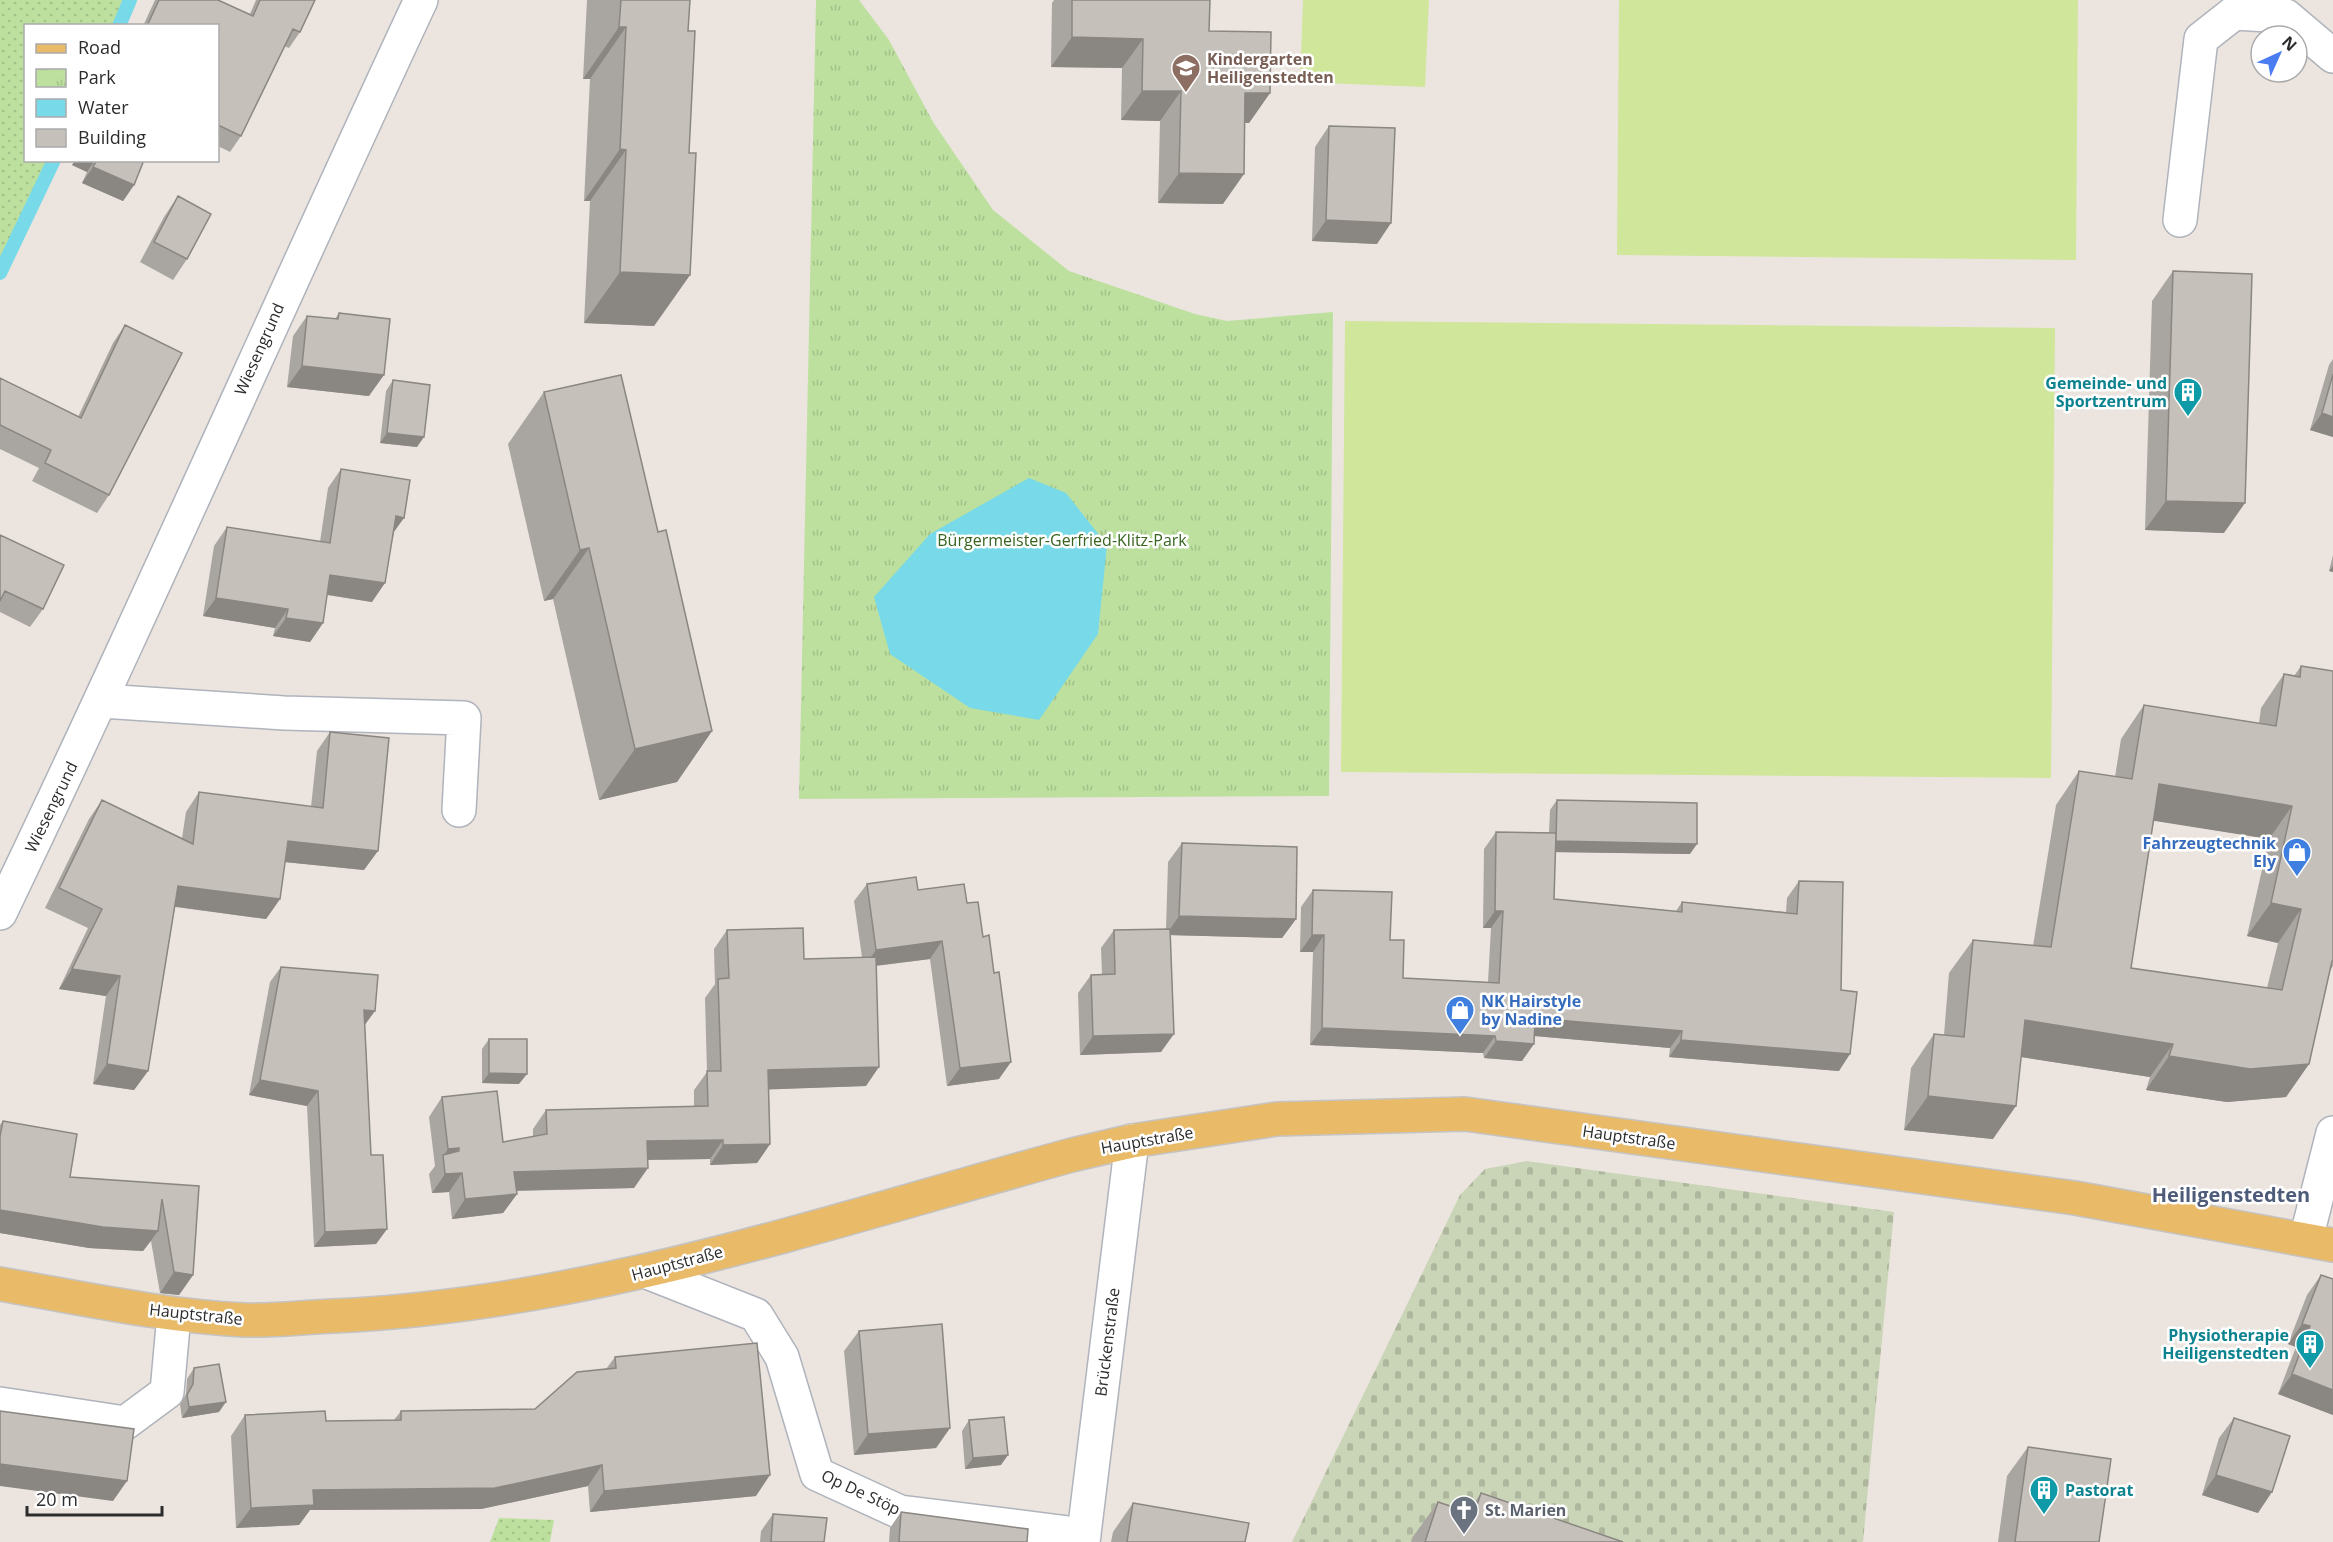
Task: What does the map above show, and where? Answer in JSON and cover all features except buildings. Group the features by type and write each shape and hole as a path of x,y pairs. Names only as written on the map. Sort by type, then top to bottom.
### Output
{"main road":[{"name":"Hauptstraße","path":"0,1284 174,1315 247,1320 410,1312 560,1290 646,1272 1072,1155 1132,1141 1277,1119 1465,1114 2075,1198 2319,1242"}],"street":[{"name":"Wiesengrund","path":"0,913 102,701 285,291 421,0"},
{"path":"2180,220 2201,39 2234,14 2286,16 2333,56"},
{"path":"102,701 284,713 465,718 459,810"},
{"path":"2319,1242 2333,1133"},
{"name":"Brückenstraße","path":"1083,1539 1132,1141"},
{"name":"Op De Stöp","path":"646,1272 756,1315 782,1357 817,1474 900,1512 1083,1539"},
{"path":"0,1404 125,1423 167,1392 174,1315"}],"green space":[{"path":"0,0 125,0 114,24 24,24 24,162 49,162 0,263"},
{"name":"Bürgermeister-Gerfried-Klitz-Park","path":"816,0 859,0 889,40 933,122 993,210 1069,271 1195,314 1227,321 1333,312 1329,796 799,799"},
{"path":"1303,0 1429,0 1425,87 1300,82"},
{"path":"1619,0 2078,0 2076,260 1617,255"},
{"path":"1345,321 2055,328 2051,778 1341,772"},
{"path":"1527,1161 1894,1212 1863,1542 1292,1542 1460,1195 1485,1169"},
{"path":"499,1518 554,1520 550,1542 490,1542"}],"water":[{"path":"1029,478 1066,493 1107,545 1098,634 1039,720 970,708 890,654 874,597 930,534"}],"waterway":[{"path":"120,24 130,0"},
{"path":"0,273 53,162"}],"place":[{"name":"Kindergarten Heiligenstedten","path":"1186,94"},
{"name":"Gemeinde- und Sportzentrum","path":"2188,418"},
{"name":"Fahrzeugtechnik Ely","path":"2297,878"},
{"name":"NK Hairstyle by Nadine","path":"1460,1036"},
{"name":"Physiotherapie Heiligenstedten","path":"2310,1370"},
{"name":"Pastorat","path":"2044,1516"},
{"name":"St. Marien","path":"1464,1536"}],"district":[{"name":"Heiligenstedten","path":"2231,1195"}]}
